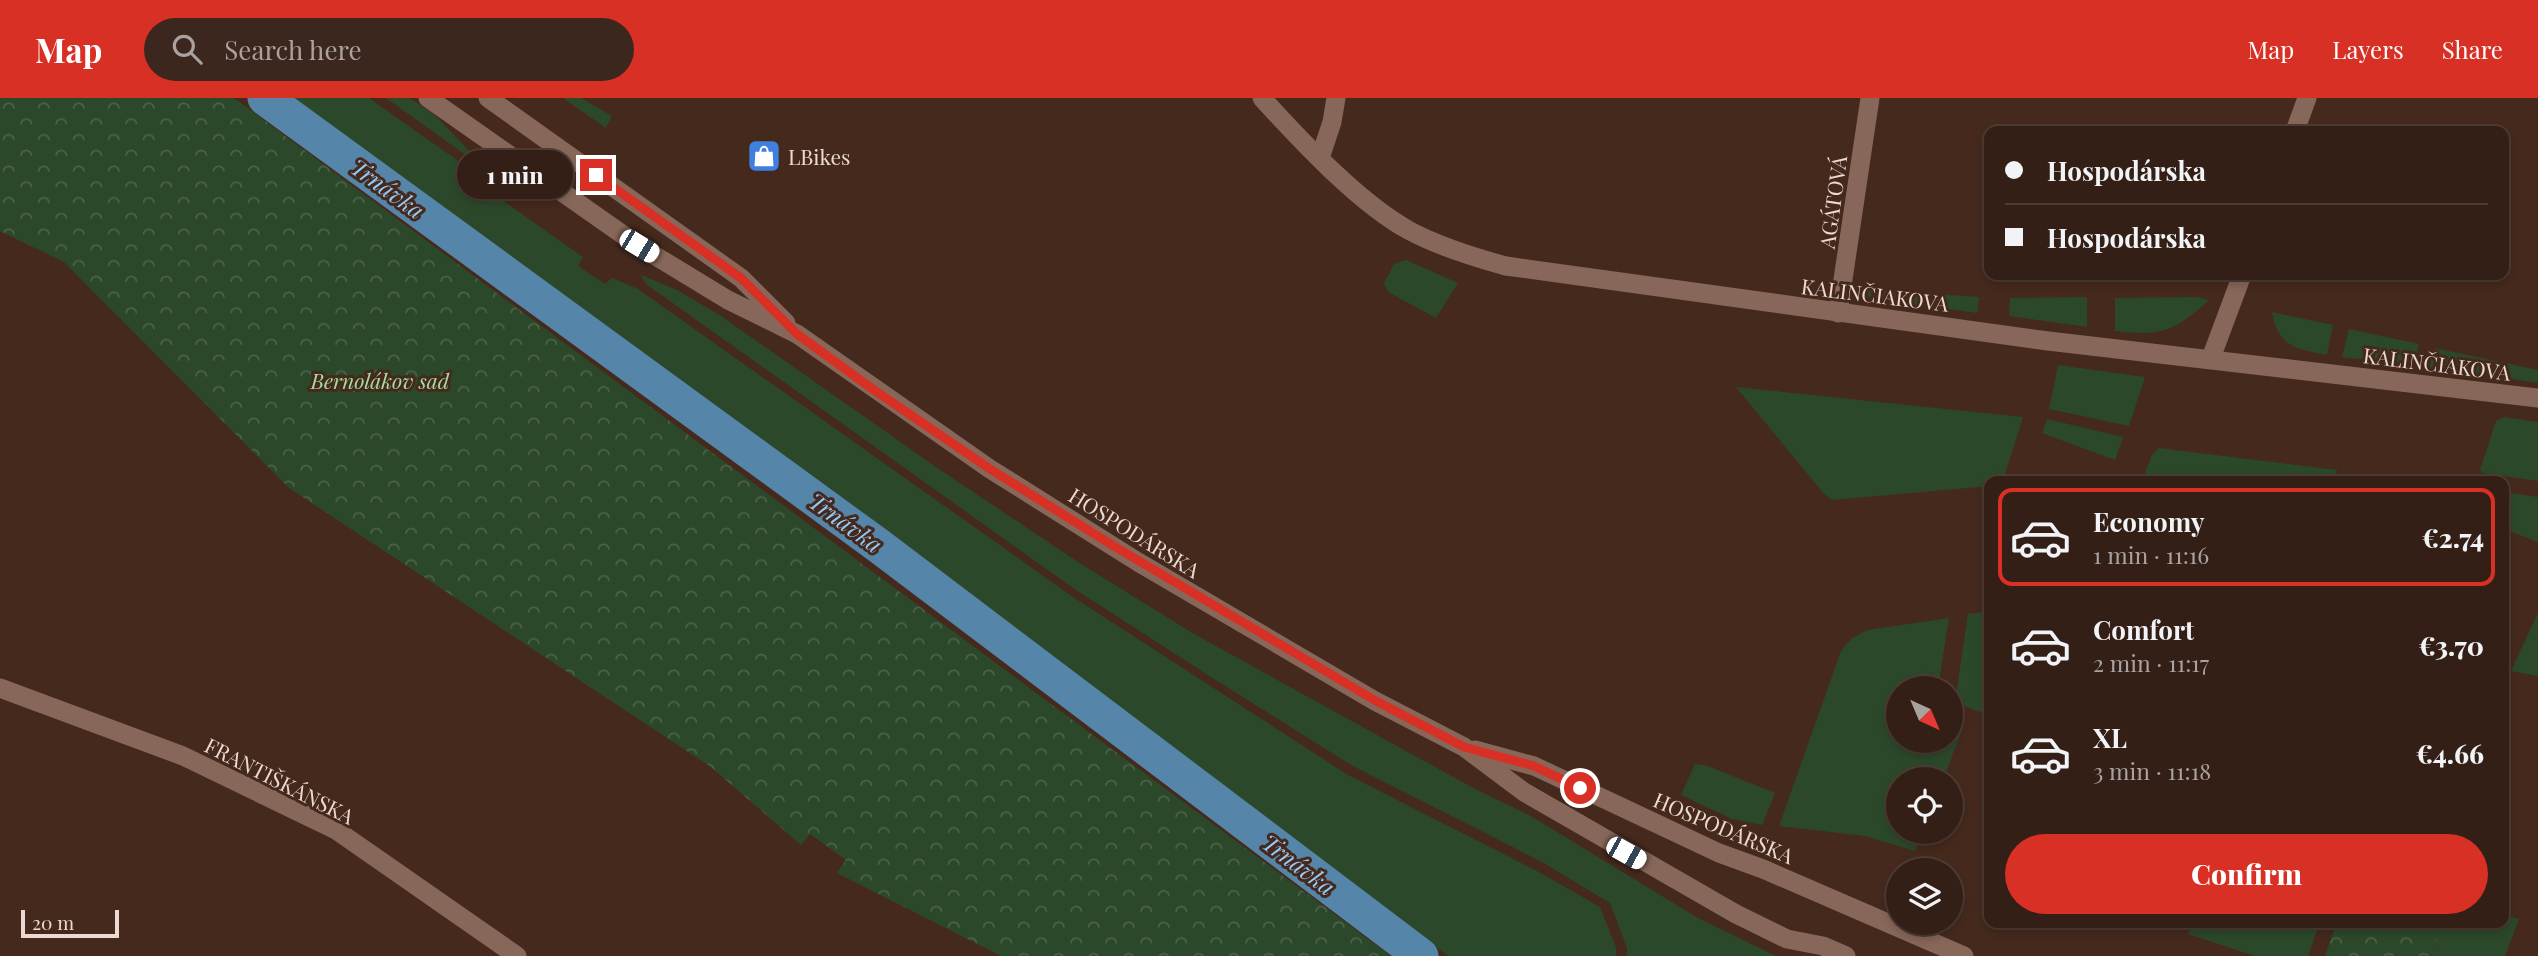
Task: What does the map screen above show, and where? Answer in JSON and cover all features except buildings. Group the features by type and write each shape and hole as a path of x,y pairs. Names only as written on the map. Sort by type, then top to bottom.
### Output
{"street":[{"name":"HOSPODÁRSKA","path":"428,98 639,246 727,300 797,334 990,469 1127,555 1376,701 1464,747 1524,792 1604,841 1787,939 1808,956"},
{"name":"HOSPODÁRSKA","path":"488,98 741,278 797,334"},
{"name":"KALINČIAKOVA","path":"1262,98 1320,158 1370,203 1408,230 1452,250 1506,267 2049,341 2538,398"},
{"path":"1320,158 1332,122 1336,98"},
{"name":"AGÁTOVÁ","path":"1838,313 1870,98"},
{"path":"2297,126 2307,98"},
{"path":"2211,358 2240,280"},
{"name":"FRANTIŠKÁNSKA","path":"0,688 183,756 336,830 517,956"},
{"name":"HOSPODÁRSKA","path":"1464,747 1534,766 1719,853 1763,869 1964,956"},
{"name":"HOSPODÁRSKA","path":"1787,939 1823,946 1846,956"}],"green space":[{"name":"Bernolákov sad","path":"0,98 234,98 1391,956 1001,956 837,873 846,860 810,834 801,845 711,767 289,488 64,262 0,231"},
{"path":"291,98 369,98 467,167 499,198 583,257 578,266 605,284 612,278 638,289 1073,597 1348,775 1537,871 1600,907 1616,948 1616,956 1448,956"},
{"path":"386,98 410,98 437,117 475,157 470,158"},
{"path":"563,98 581,98 612,116 606,128"},
{"path":"1406,260 1458,283 1436,318 1388,292 1384,283 1394,264"},
{"path":"641,275 677,290 721,316 936,467 1078,562 1194,634 1475,789 1529,815 1698,918 1776,956 1627,956 1627,948 1610,903 1542,862 1351,765 1076,590 646,284"},
{"path":"1861,289 1919,293 1917,305 1879,301"},
{"path":"1935,294 1979,297 1977,313 1935,307"},
{"path":"2087,297 2087,327 2009,316 2010,298"},
{"path":"2197,297 2209,300 2176,325 2156,332 2115,331 2115,298"},
{"path":"2272,312 2333,325 2327,355 2290,344 2279,333"},
{"path":"2349,329 2419,344 2414,365 2342,357"},
{"path":"2435,348 2538,370 2538,383 2429,367"},
{"path":"2058,365 2145,377 2129,426 2049,409"},
{"path":"1736,387 2023,417 2005,474 1984,476 1984,487 1832,500 1824,494"},
{"path":"2505,417 2538,422 2538,481 2483,473 2480,470 2496,421"},
{"path":"2047,419 2123,437 2115,460 2042,433"},
{"path":"2159,448 2337,470 2336,476 2144,476 2152,455"},
{"path":"2509,493 2538,497 2538,542 2509,531"},
{"path":"1984,612 1984,714 1964,706 1964,676 1959,676 1968,614"},
{"path":"2538,613 2538,676 2511,671"},
{"path":"1949,618 1940,676 1886,676 1886,753 1953,753 1948,767 1886,767 1886,842 1865,836 1779,826 1841,651 1852,638 1868,630"},
{"path":"1695,764 1705,765 1775,793 1762,825 1732,819 1681,795"},
{"path":"1892,844 1918,844 1915,851"},
{"path":"2509,916 2519,919 2505,956 2431,956 2441,928 2509,928"},
{"path":"2190,928 2318,928 2308,956 2255,956 2188,934"},
{"path":"2335,928 2441,928 2431,956 2325,956"}],"waterway":[{"name":"Trnávka","path":"265,98 879,546 1421,956"}],"place":[{"name":"LBikes","path":"764,156"}],"route":[{"path":"596,175 741,278 797,334 990,469 1214,607 1376,701 1464,747 1534,766 1580,788"}]}
